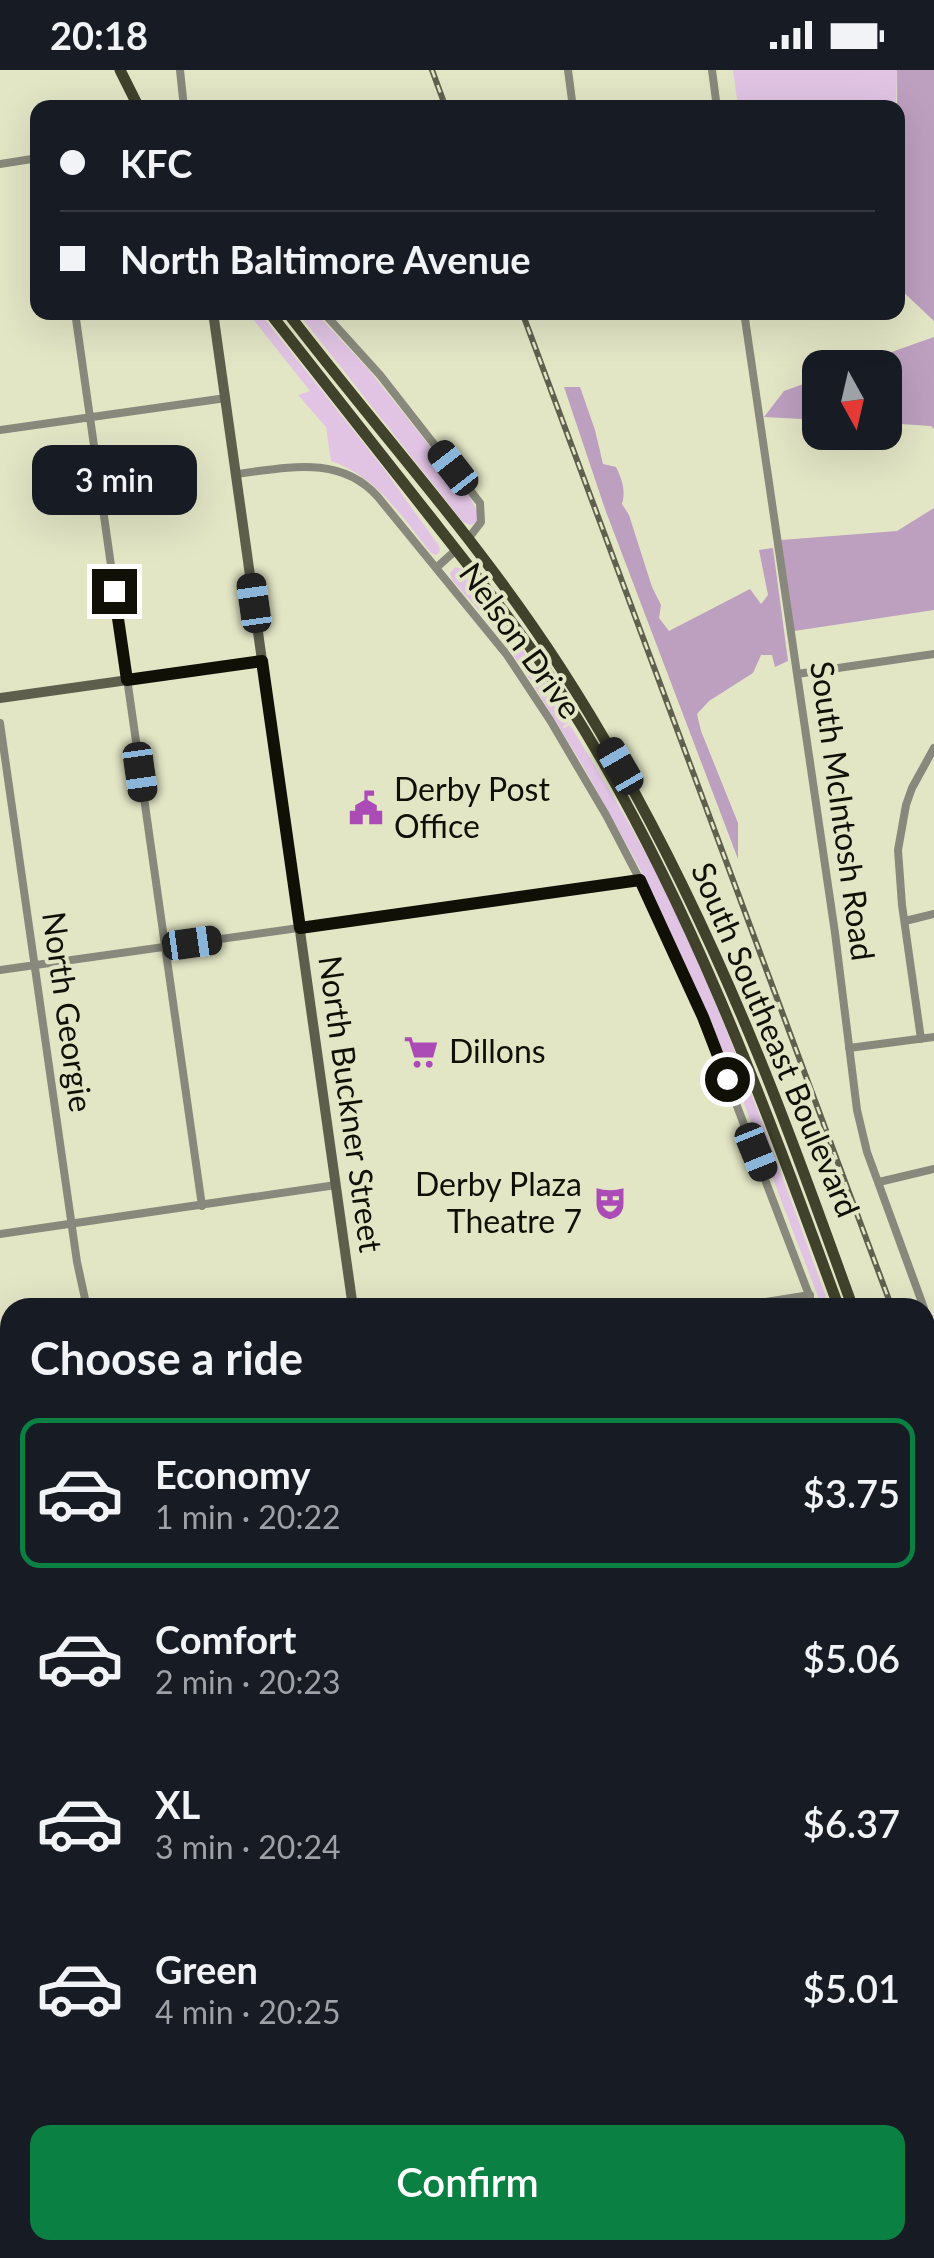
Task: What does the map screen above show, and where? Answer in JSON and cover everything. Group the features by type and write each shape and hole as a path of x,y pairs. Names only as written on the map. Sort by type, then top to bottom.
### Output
{"main road":[{"path":"120,70 135,100"},
{"name":"North Buckner Street","path":"214,320 352,1298"},
{"name":"South Southeast Boulevard","path":"275,320 508,616 567,702 630,812 730,1019 835,1298"},
{"name":"South Southeast Boulevard","path":"293,320 503,585 600,732 693,908 760,1061 849,1298"},
{"path":"418,501 430,506 453,533 468,538"},
{"path":"456,550 469,553 488,578 503,585"},
{"path":"0,698 262,661"}],"street":[{"path":"180,70 183,100"},
{"path":"568,70 572,100"},
{"path":"712,70 716,100"},
{"path":"0,164 30,159"},
{"path":"76,320 202,1206"},
{"path":"330,320 380,375 480,503 482,522 468,538"},
{"name":"South McIntosh Road","path":"745,320 861,1132 920,1298"},
{"path":"0,430 226,398"},
{"name":"Nelson Drive","path":"236,474 324,467 360,480 492,635 530,689 588,783 640,880 703,1017 811,1298"},
{"path":"436,568 456,550"},
{"path":"797,674 934,654"},
{"name":"North Georgie","path":"0,723 85,1298"},
{"path":"921,1039 898,850 901,822 912,788 934,748"},
{"path":"0,970 640,880"},
{"path":"905,920 934,914"},
{"path":"849,1048 934,1037"},
{"path":"878,1182 934,1169"},
{"path":"0,1234 336,1186"},
{"path":"791,1298 810,1295"}],"shaded area":[{"path":"733,70 897,70 896,100 737,100"},
{"path":"897,70 934,70 934,321 905,294 905,100 897,100"},
{"path":"254,320 266,320 384,469 439,546 436,555 375,487 331,461 326,427 298,395 310,391"},
{"path":"304,320 322,320 368,369 469,495 478,522 463,522"},
{"path":"934,337 934,429 902,424 902,350 897,350"},
{"path":"802,384 802,419 764,417 784,391"},
{"path":"564,387 580,387 603,464 616,467 622,481 622,504 661,605 659,618 669,631 750,589 761,604 768,595 759,550 773,548 788,661 775,667 772,655 761,655 753,673 709,701 697,714 738,823 738,859 605,509"},
{"path":"934,508 934,610 794,631 781,540 897,531"},
{"path":"455,567 463,569 488,600 569,718 564,728 570,725 654,869 732,1044 827,1298 819,1298 733,1075 639,867 531,681 450,573"}],"railway":[{"path":"432,70 443,100"},
{"path":"525,320 888,1298"}],"place":[{"name":"Derby Post Office","path":"366,808"},
{"name":"Dillons","path":"421,1052"},
{"name":"Derby Plaza Theatre 7","path":"610,1203"}],"route":[{"path":"114,591 127,680 262,661 300,928 640,880 727,1079"}]}
